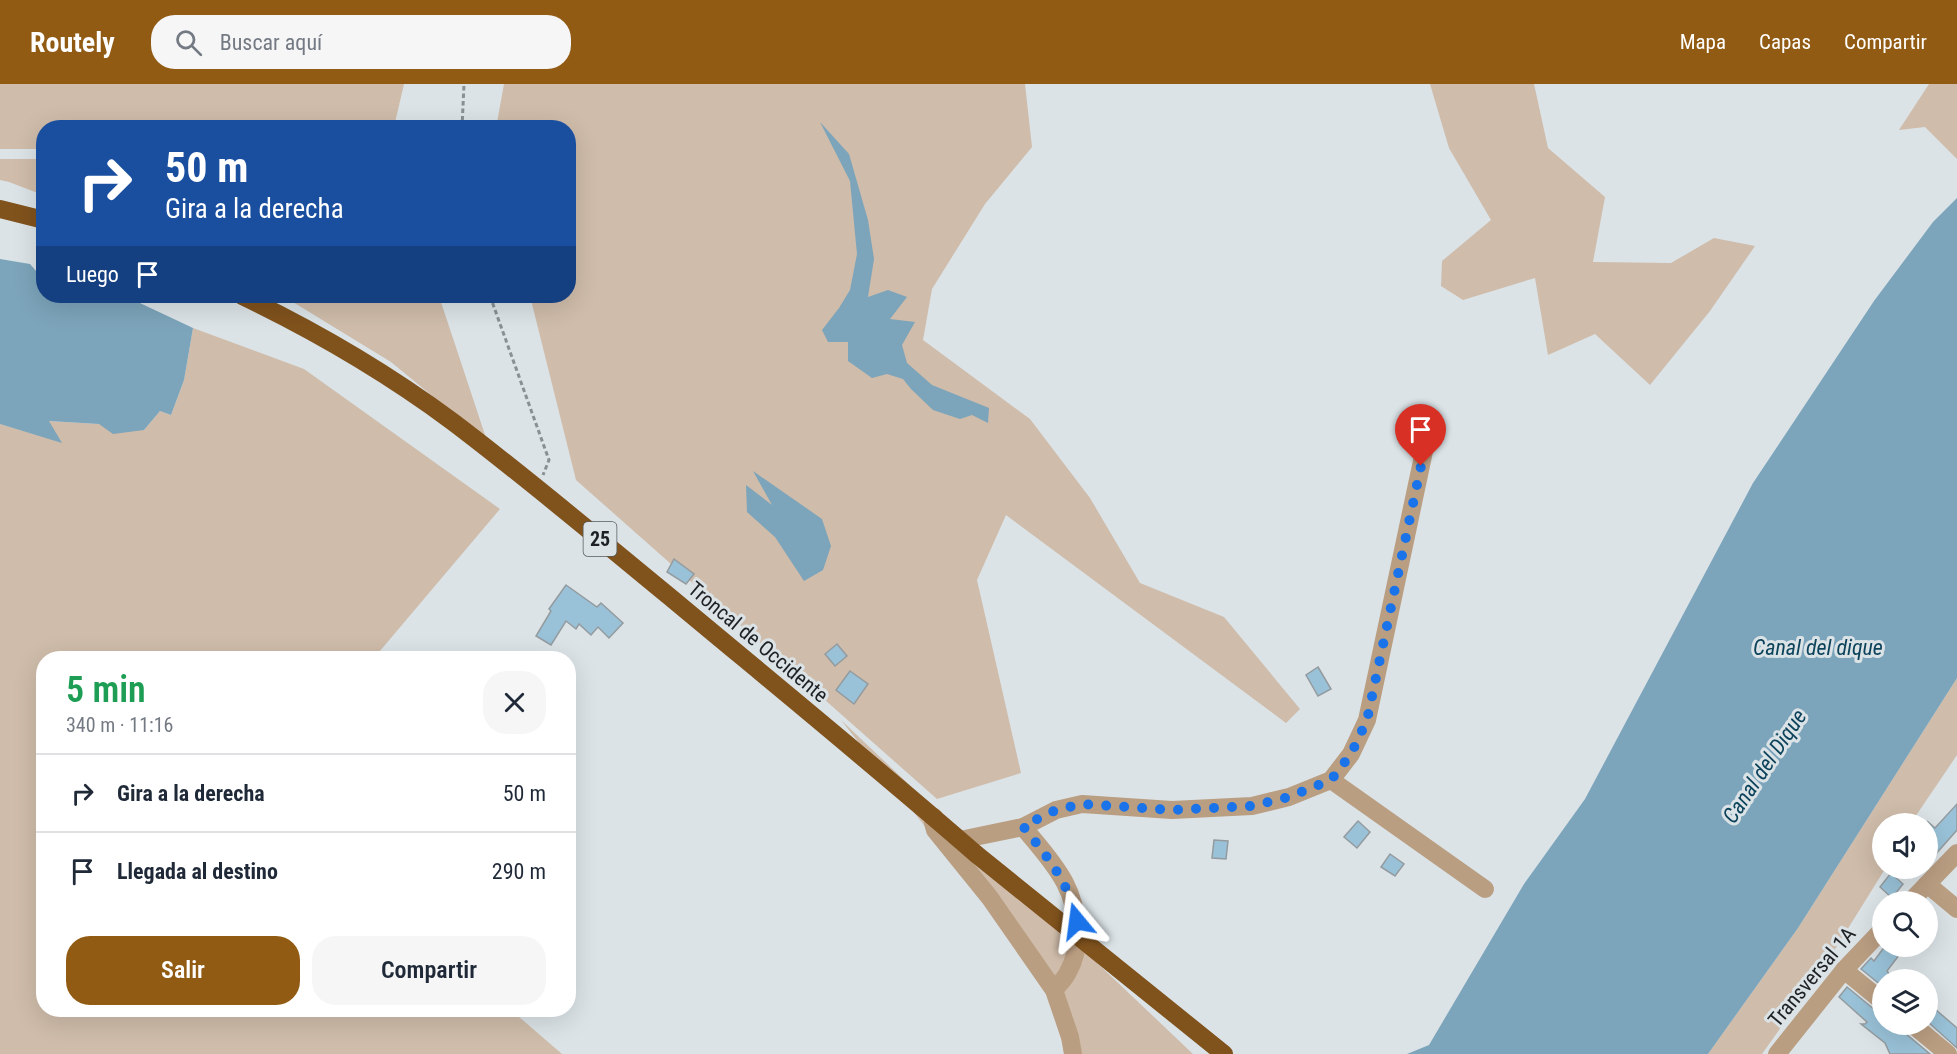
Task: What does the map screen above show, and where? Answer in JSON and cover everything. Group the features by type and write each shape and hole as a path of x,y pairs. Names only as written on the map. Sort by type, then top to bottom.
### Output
{"highway":[{"path":"0,209 36,218"},
{"name":"Troncal de Occidente","path":"257,303 290,319 405,388 452,421 534,485 976,854 1224,1054"}],"street":[{"path":"960,840 1023,826 1056,810 1082,804 1172,810 1252,806 1289,797 1331,780 1351,754 1367,720 1426,442"},
{"path":"1331,780 1485,889"},
{"path":"934,817 935,830 990,898 1054,990 1070,1037 1073,1054"},
{"path":"1023,826 1065,882 1077,921 1073,962 1054,990"},
{"path":"1920,891 1957,853"},
{"path":"1927,884 1957,909"},
{"name":"Transversal 1A","path":"1777,1054 1844,970 1872,941"},
{"path":"1844,970 1872,993"},
{"path":"1925,1035 1948,1054"}],"path":[{"path":"462,120 464,84"},
{"path":"493,303 549,460 546,472 534,485"}],"shaded area":[{"path":"0,84 404,84 396,120 36,120 36,149 0,149"},
{"path":"504,84 1025,84 1032,147 985,204 932,289 923,340 1030,419 1090,498 1140,583 1224,617 1300,709 1286,723 1006,515 977,580 1021,773 937,799 576,480 532,303 576,303 576,120 497,120"},
{"path":"1430,84 1534,84 1548,148 1605,197 1593,262 1671,263 1714,238 1755,246 1710,311 1650,385 1595,334 1548,355 1535,278 1463,300 1441,286 1442,261 1491,220 1449,148"},
{"path":"1929,84 1957,84 1957,159 1925,127 1899,130"},
{"path":"0,159 36,159 36,192 0,180"},
{"path":"294,303 441,303 487,441 391,362"},
{"path":"193,328 304,369 500,509 380,651 36,651 36,1017 519,1017 562,1054 0,1054 0,424 61,442 48,421 144,430 160,411 171,415 184,380"},
{"path":"1957,678 1957,755 1918,813 1872,813 1872,879 1879,879 1824,967 1762,1054 1708,1054 1798,928"},
{"path":"841,720 1193,1054 1070,1054 1054,990"}],"water":[{"path":"820,122 849,154 868,220 874,259 868,297 888,290 907,297 890,319 915,322 902,345 907,363 932,385 989,408 988,423 972,415 960,419 933,410 903,379 887,374 872,378 848,361 848,342 828,342 822,330 850,290 857,254 850,181"},
{"name":"Canal del dique","path":"1957,198 1957,678 1798,928 1708,1054 1407,1054 1429,1045 1524,884 1585,799 1753,483 1874,301 1933,222"},
{"path":"0,259 30,264 36,271 36,303 140,303 193,328 184,380 171,415 160,411 144,430 113,434 99,424 49,421 62,443 0,424"},
{"path":"753,471 822,519 831,546 823,570 804,581 775,537 747,512 746,485 772,505"}],"building":[{"path":"674,559 694,574 686,584 667,572"},
{"path":"566,585 597,607 601,603 623,623 609,638 598,627 591,635 579,624 576,629 566,621 551,645 536,636 551,611 549,609"},
{"path":"837,644 847,656 835,666 825,654"},
{"path":"1318,667 1331,689 1318,696 1306,675"},
{"path":"850,671 868,684 854,704 836,690"},
{"path":"1957,804 1957,830 1938,852 1938,825"},
{"path":"1358,821 1370,832 1357,848 1344,837"},
{"path":"1214,840 1228,841 1226,859 1212,858"},
{"path":"1390,854 1404,864 1395,876 1381,867"},
{"path":"1886,879 1898,879 1903,884 1898,891 1884,891 1880,887"},
{"path":"1877,957 1898,957 1889,969 1872,969 1872,978 1861,969 1871,958 1874,961"},
{"path":"1847,987 1872,1008 1872,1033 1861,1024 1867,1022 1839,997"},
{"path":"1938,1012 1957,1028 1957,1048 1938,1031"},
{"path":"1875,1035 1907,1035 1930,1054 1890,1054 1885,1043"}],"route":[{"path":"1077,921 1065,882 1023,826 1056,810 1082,804 1172,810 1252,806 1289,797 1331,780 1351,754 1367,720 1421,466"}],"water label":[{"name":"Canal del Dique","path":"1764,766"}]}
